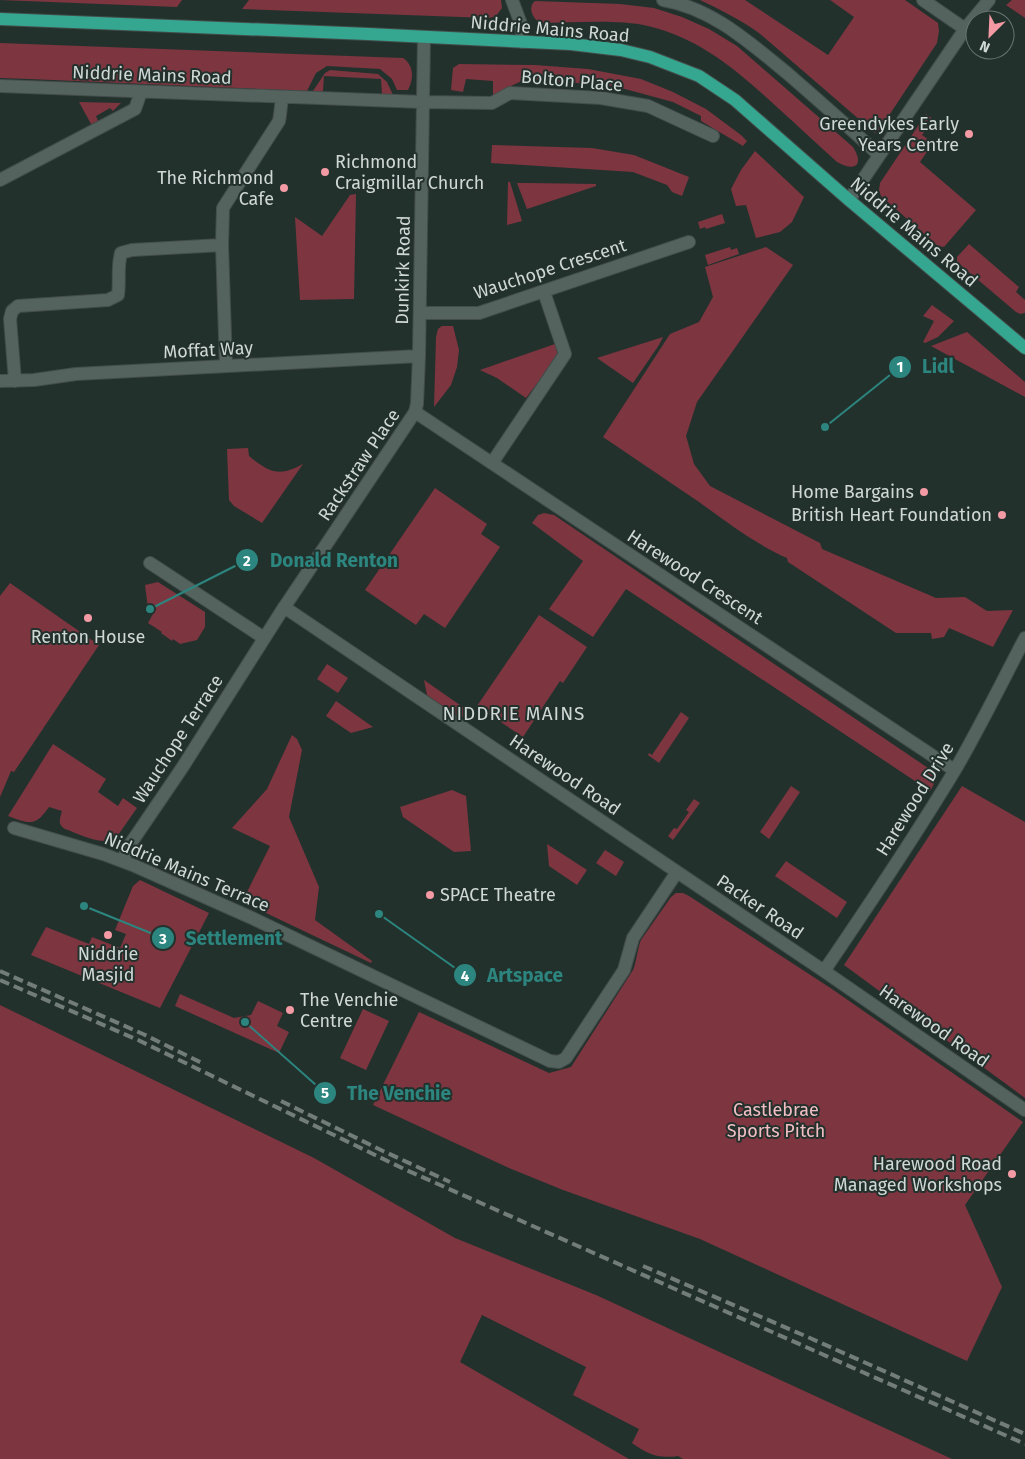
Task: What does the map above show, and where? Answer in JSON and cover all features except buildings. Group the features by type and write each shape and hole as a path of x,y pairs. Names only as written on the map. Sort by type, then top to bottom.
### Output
{"main road":[{"name":"Niddrie Mains Road","path":"0,18 572,44 621,50 650,57 699,76 735,100 1025,348"}],"street":[{"path":"512,0 520,24 523,42"},
{"path":"663,0 674,2 712,17 741,35 844,122 879,155"},
{"path":"850,200 965,29 923,0"},
{"path":"981,10 990,0"},
{"name":"Dunkirk Road","path":"415,412 419,356 424,38"},
{"name":"Niddrie Mains Road","path":"0,86 424,102"},
{"path":"0,180 135,109 141,92"},
{"name":"Bolton Place","path":"424,102 492,103 510,93 601,98 648,106 713,136"},
{"path":"226,366 222,245 223,208 279,121 282,97"},
{"name":"Wauchope Crescent","path":"420,313 480,313 689,242"},
{"path":"15,381 10,319 12,311 18,306 108,300 118,296 120,286 118,263 121,253 132,250 222,245"},
{"path":"492,463 566,354 544,292"},
{"name":"Moffat Way","path":"0,381 34,380 76,374 419,356"},
{"name":"Harewood Crescent","path":"415,412 954,770"},
{"name":"Rackstraw Place","path":"283,610 415,412"},
{"path":"150,563 264,638"},
{"name":"Wauchope Terrace","path":"122,861 131,843 182,768 283,610"},
{"name":"Harewood Road","path":"283,610 677,872"},
{"name":"Harewood Drive","path":"824,971 868,906 971,742 1025,638"},
{"name":"Niddrie Mains Terrace","path":"14,828 122,861 252,918 550,1061 559,1062 566,1058 624,970 633,938 677,872"},
{"name":"Packer Road","path":"677,872 824,971"},
{"name":"Harewood Road","path":"824,971 1025,1110"}],"green space":[{"path":"0,0 182,0 177,7"},
{"path":"249,0 501,0 502,8 496,16 489,18 242,9"},
{"path":"700,0 745,0 828,55 854,17 830,0 905,0 938,23 939,31 937,43 880,129 875,133 759,33 731,15"},
{"path":"1012,0 1025,0 1025,18 1015,10 1006,5"},
{"path":"535,1 620,4 654,8 682,17 709,29 737,46 853,147 858,163 853,167 848,167 837,162 733,69 685,39 667,31 636,24 609,22 541,23 536,19 531,10"},
{"path":"0,43 403,58 411,68 412,77 408,90 397,90 392,79 380,69 327,66 316,73 307,91 0,78"},
{"path":"459,64 535,65 588,69 641,79 673,92 706,109 747,141 743,146 701,121 701,116 673,102 614,86 526,79 511,86 501,95 493,96 493,81 466,79 463,92 451,90 453,68"},
{"path":"330,70 378,74 387,82 393,95 382,94 381,79 324,76 323,91 313,91 325,73"},
{"path":"79,102 121,103 113,111 110,108 96,116 98,121 91,124"},
{"path":"926,114 933,119 922,135 933,143 920,162 976,210 944,247 938,246 881,196 879,190 880,183"},
{"path":"492,145 592,148 634,155 689,177 682,196 672,192 667,185 633,172 491,163"},
{"path":"755,151 804,197 792,222 780,232 756,238 746,205 736,206 731,189 741,170"},
{"path":"508,182 510,182 522,221 507,225"},
{"path":"517,183 596,184 596,186 527,209"},
{"path":"356,194 354,299 300,300 295,217 322,236 350,195"},
{"path":"722,214 725,223 700,229 698,222"},
{"path":"969,244 1019,287 1016,292 1025,300 1025,313 1020,314 1016,312 957,262 957,257"},
{"path":"730,247 731,250 737,248 739,254 708,265 705,255"},
{"path":"766,247 793,265 697,402 686,436 694,464 710,486 820,543 822,549 936,598 965,597 987,611 1013,610 993,647 949,628 944,637 932,639 931,633 896,633 788,562 787,558 741,532 603,437 670,334 699,322 713,297 705,267"},
{"path":"932,305 954,321 938,337 925,343 923,342 934,321 923,316"},
{"path":"442,326 453,326 459,350 457,367 451,385 434,407 436,337 438,329"},
{"path":"967,332 1025,382 1025,397 931,346"},
{"path":"663,337 633,383 597,358"},
{"path":"555,344 558,356 526,398 497,378 480,370"},
{"path":"248,448 249,456 263,466 275,471 287,471 303,464 262,523 234,506 229,500 227,449"},
{"path":"435,488 487,524 481,534 500,547 445,628 424,614 416,625 365,590"},
{"path":"544,513 554,515 931,770 935,781 930,791 626,589 593,637 549,609 583,561 532,523 538,515"},
{"path":"158,582 205,612 205,627 197,640 180,644 173,639 172,641 148,623 154,612 148,608 145,585"},
{"path":"10,583 99,645 14,772 11,771 0,797 0,596"},
{"path":"539,615 587,647 563,683 560,681 523,737 477,706"},
{"path":"327,664 348,678 338,693 317,679"},
{"path":"424,680 467,710 461,719 427,695"},
{"path":"336,701 373,727 351,733 326,716"},
{"path":"681,712 689,718 659,763 648,755 649,753 652,755"},
{"path":"292,735 297,739 302,750 289,817 319,887 315,920 372,961 371,963 266,913 266,906 262,901 255,900 249,904 243,900 270,846 232,828 267,789"},
{"path":"53,744 106,779 98,792 118,806 123,798 137,808 116,838 105,841 98,840 65,829 60,823 62,811 49,807 40,818 32,822 8,816"},
{"path":"791,786 800,792 769,839 760,832"},
{"path":"962,786 1025,822 1025,1098 844,965"},
{"path":"452,790 466,796 471,851 454,852 403,817 400,807"},
{"path":"694,799 700,803 673,840 668,836 674,828 677,829 689,812 686,810"},
{"path":"547,844 587,870 577,885 549,866"},
{"path":"605,850 624,862 616,876 596,863"},
{"path":"786,861 847,902 837,918 775,876"},
{"path":"140,880 209,913 160,1008 31,955 46,927 89,944 92,937 120,948 126,934 115,930 133,886"},
{"name":"Castlebrae Sports Pitch","path":"676,893 683,893 689,896 832,989 1023,1122 965,1205 1002,1287 967,1361 700,1239 563,1190 509,1168 373,1105 419,1012 549,1073 571,1067 633,970 641,940 671,897"},
{"path":"180,994 234,1018 251,1015 258,1001 283,1013 277,1026 289,1032 279,1053 175,1006"},
{"path":"0,1005 314,1158 455,1238 596,1295 952,1459 683,1459 678,1456 664,1457 653,1455 632,1443 639,1429 573,1395 586,1367 482,1315 460,1362 629,1459 0,1459"},
{"path":"363,1009 389,1021 366,1070 340,1058"}],"railway":[{"path":"0,971 143,1034 202,1063"},
{"path":"0,980 138,1040 404,1169 1025,1444"},
{"path":"281,1101 450,1182"},
{"path":"643,1266 1025,1434"}],"place":[{"name":"Greendykes Early Years Centre","path":"969,134"},
{"name":"Richmond Craigmillar Church","path":"325,172"},
{"name":"The Richmond Cafe","path":"284,188"},
{"name":"Lidl","path":"825,427"},
{"name":"Home Bargains","path":"924,492"},
{"name":"British Heart Foundation","path":"1002,515"},
{"name":"Donald Renton","path":"150,609"},
{"name":"Renton House","path":"88,618"},
{"name":"SPACE Theatre","path":"430,895"},
{"name":"Settlement","path":"84,906"},
{"name":"Artspace","path":"379,914"},
{"name":"Niddrie Masjid","path":"108,935"},
{"name":"The Venchie Centre","path":"290,1010"},
{"name":"The Venchie","path":"245,1022"},
{"name":"Harewood Road Managed Workshops","path":"1012,1174"}],"district":[{"name":"NIDDRIE MAINS","path":"514,713"}]}
